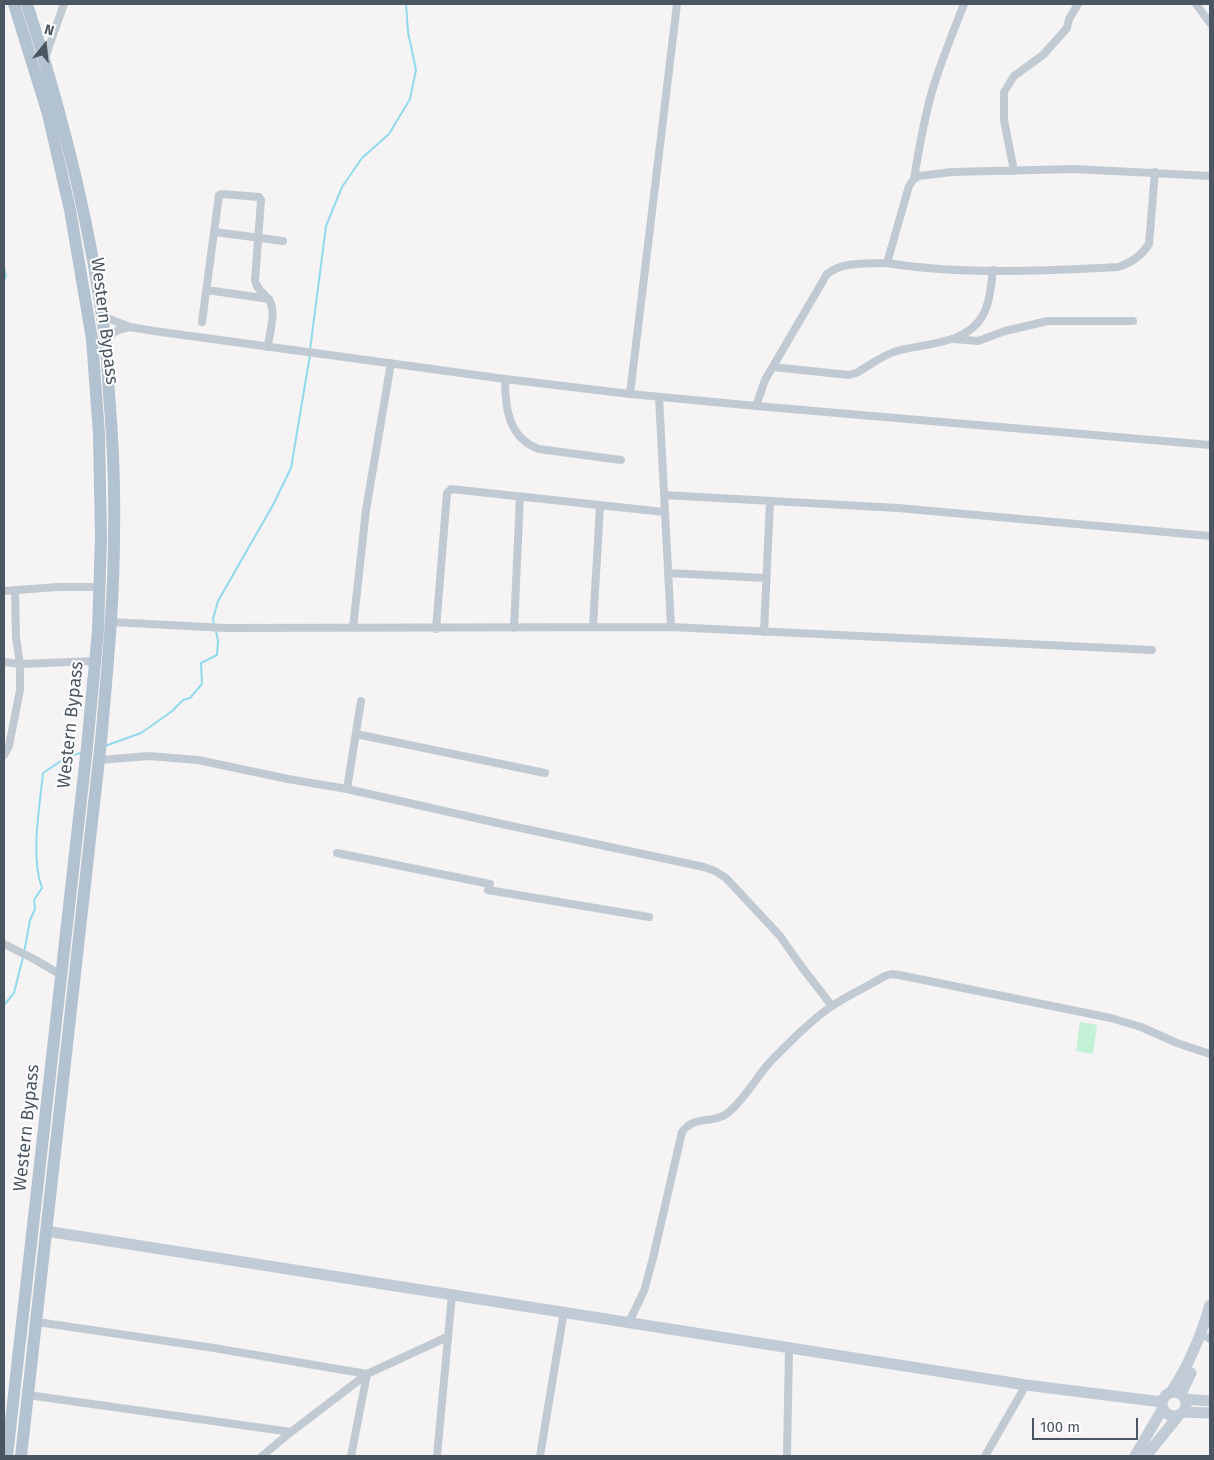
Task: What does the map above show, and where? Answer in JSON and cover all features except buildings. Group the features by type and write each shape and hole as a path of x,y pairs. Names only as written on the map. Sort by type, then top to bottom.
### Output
{"main road":[{"name":"Western Bypass","path":"7,1456 96,660 100,587 101,489 91,332 70,210 48,114 14,4"},
{"name":"Western Bypass","path":"21,1456 100,752 111,622 114,534 112,433 102,316 83,208 60,111 27,4"}],"street":[{"path":"44,58 64,4"},
{"path":"630,394 677,4"},
{"path":"888,263 906,193 914,179 922,130 933,88 964,4"},
{"path":"1014,171 1004,120 1004,92 1014,76 1043,55 1067,28 1069,19 1078,4"},
{"path":"1196,4 1210,23"},
{"path":"914,179 925,174 1075,169 1210,176"},
{"path":"756,406 762,388 773,367 827,274 834,268 888,263 919,268 993,270 1071,270 1118,267 1127,264 1144,252 1149,244 1156,172"},
{"path":"202,322 219,195 257,197 261,200 257,238 256,284 269,299 272,309 268,347"},
{"path":"215,232 283,241"},
{"path":"773,367 849,375 896,351 953,339 970,330 977,324 983,314 988,302 993,270"},
{"path":"207,290 269,299"},
{"path":"102,316 130,327 505,379 630,394 1210,445"},
{"path":"953,339 978,341 1005,331 1048,322 1133,321"},
{"path":"105,339 118,330 130,327"},
{"path":"353,628 366,510 391,362"},
{"path":"505,379 506,409 516,433 530,445 621,460"},
{"path":"659,396 671,628"},
{"path":"436,629 447,493 454,489 664,512"},
{"path":"664,495 898,508 1210,536"},
{"path":"514,628 520,496"},
{"path":"764,632 770,501"},
{"path":"594,626 600,506"},
{"path":"668,573 766,578"},
{"path":"4,591 100,587"},
{"path":"4,755 9,746 20,690 15,590"},
{"path":"111,622 223,628 436,629 594,626 671,628 1152,650"},
{"path":"4,662 20,664 96,660"},
{"path":"347,788 362,701"},
{"path":"356,734 545,773"},
{"path":"100,752 176,757 347,788 502,824 704,867 726,878 780,936 832,1006"},
{"path":"338,853 489,887 648,916"},
{"path":"7,946 34,959 61,976"},
{"path":"629,1322 644,1291 649,1274 682,1132 695,1120 714,1119 728,1112 769,1064 832,1006 885,976 892,974 1111,1018 1141,1027 1177,1043 1210,1054"},
{"path":"46,1231 1163,1405"},
{"path":"437,1456 452,1294"},
{"path":"1179,1395 1210,1305"},
{"path":"540,1456 564,1312"},
{"path":"37,1322 214,1348 368,1374"},
{"path":"1179,1395 1208,1338 1210,1324"},
{"path":"262,1456 368,1374 447,1337"},
{"path":"787,1456 789,1348"},
{"path":"352,1456 368,1374"},
{"path":"985,1456 1026,1385"},
{"path":"28,1395 291,1432"},
{"path":"1146,1456 1181,1413 1186,1404 1179,1395"},
{"path":"1135,1456 1163,1405 1164,1398 1179,1395 1210,1401"},
{"path":"1163,1405 1165,1411 1171,1415 1210,1413"}],"green space":[{"path":"1080,1022 1097,1025 1093,1054 1076,1051"}],"waterway":[{"path":"310,350 326,226 342,187 362,158 389,134 410,99 416,70 408,32 406,4"},
{"path":"4,268 6,276 4,280"},
{"path":"214,624 213,619 218,601 273,505 291,468 310,355"},
{"path":"105,746 141,733 171,712 183,700 190,698 202,684 201,663 217,655 218,641 216,631"},
{"path":"24,953 30,920 35,909 34,900 42,888 38,875 36,846 43,773 67,757 81,753"},
{"path":"4,1005 14,993 23,957"}]}
